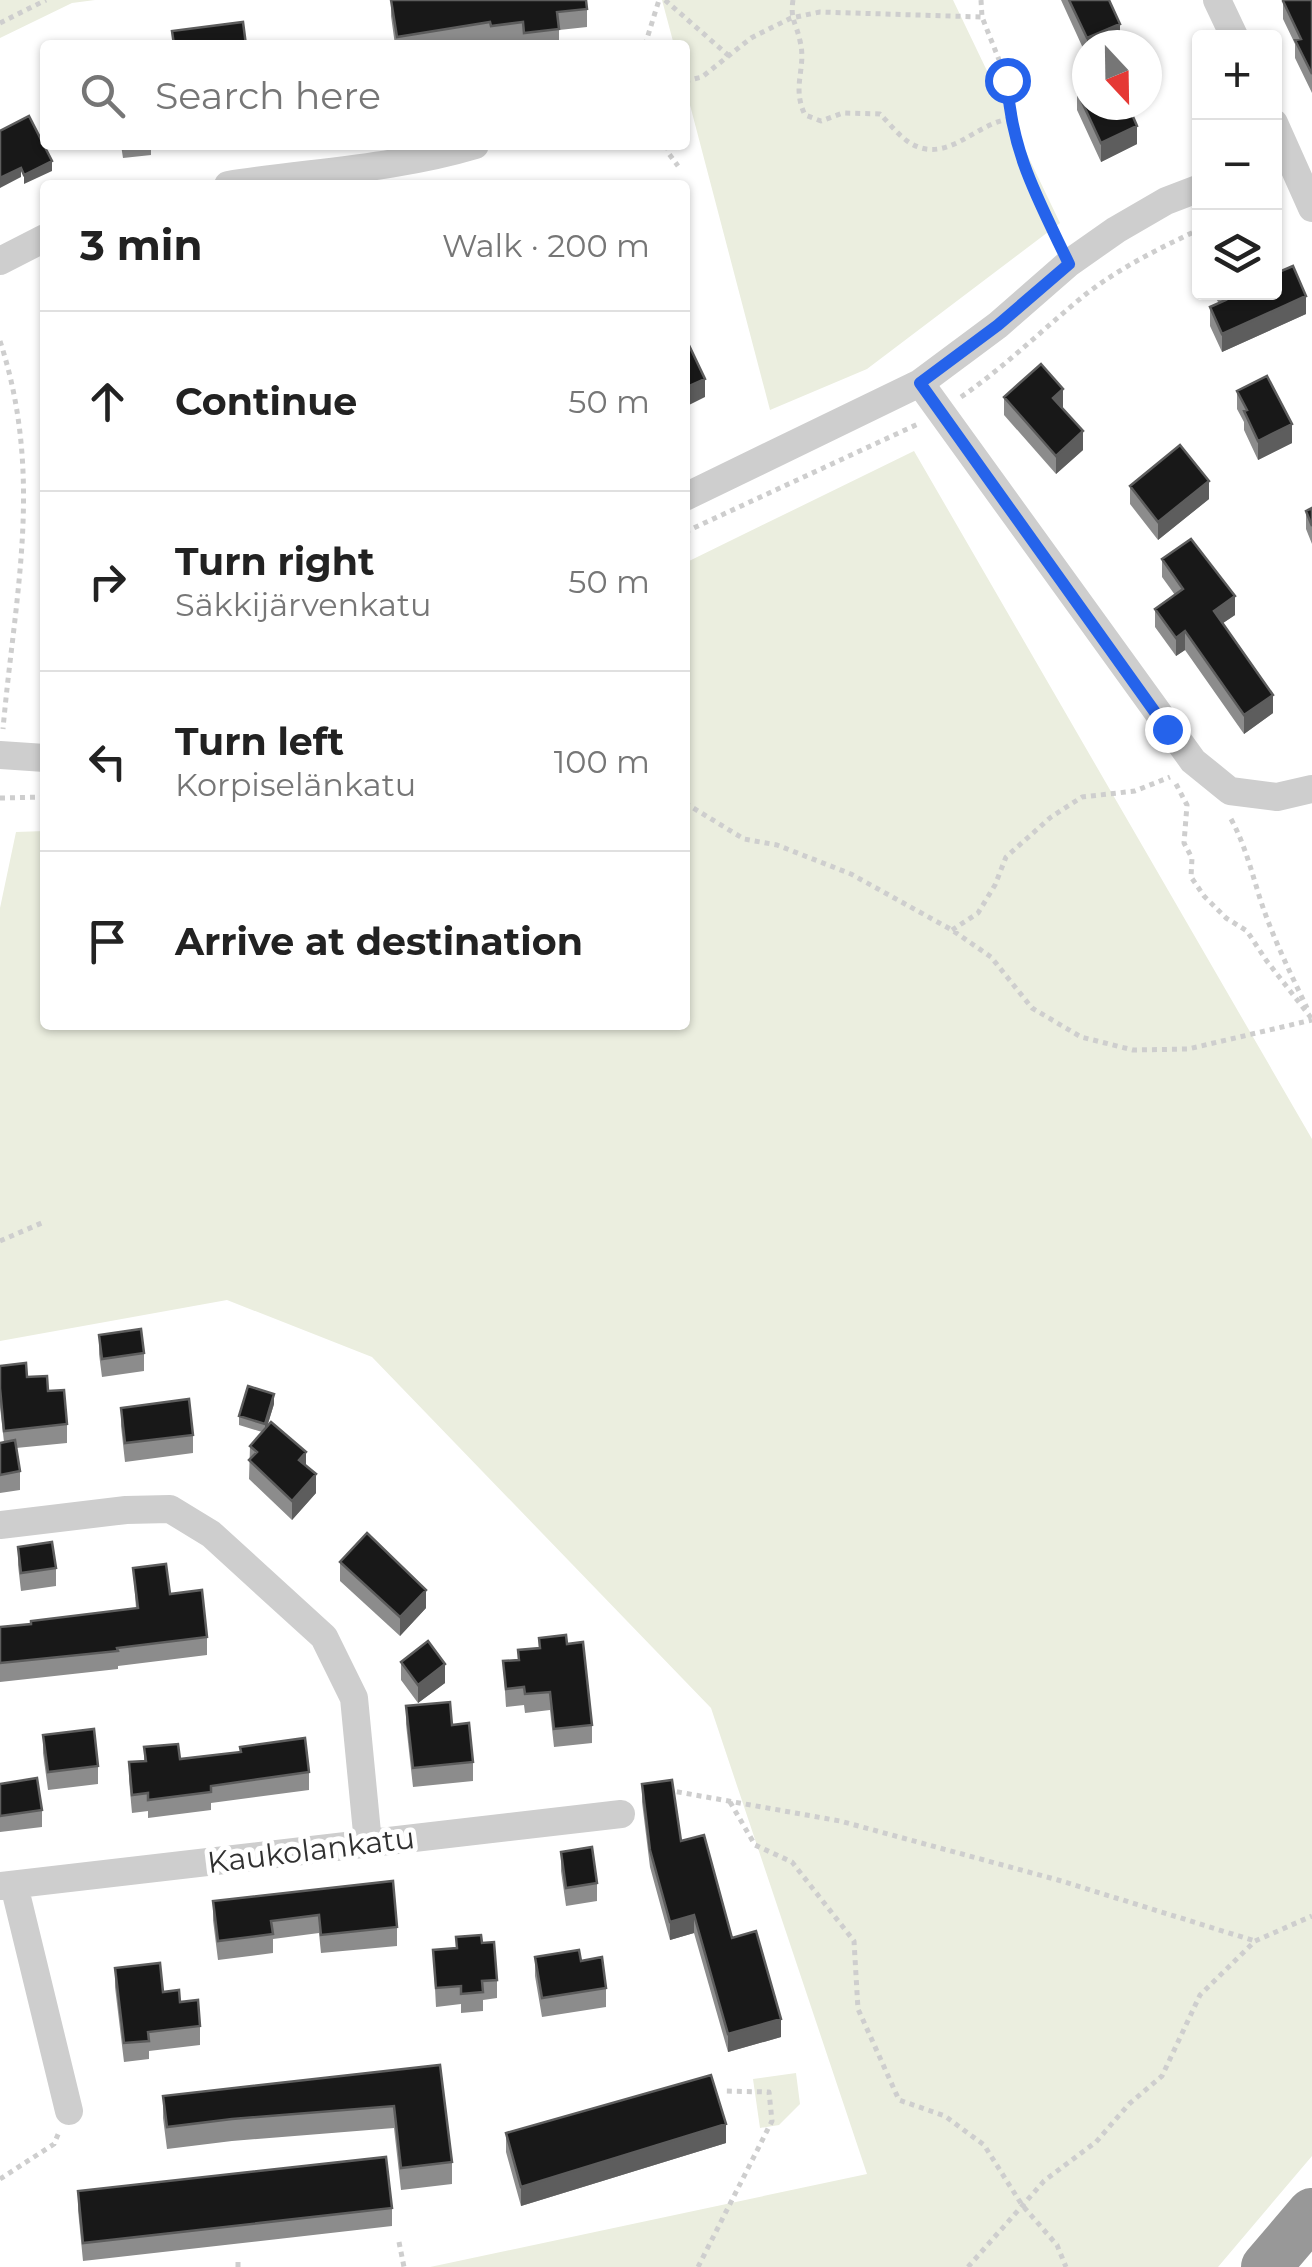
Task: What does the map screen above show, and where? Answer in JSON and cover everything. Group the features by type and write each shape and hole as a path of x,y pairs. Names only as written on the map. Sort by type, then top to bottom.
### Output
{"highway":[{"path":"1266,2267 1312,2213"}],"street":[{"path":"1217,0 1231,30"},
{"path":"266,180 458,150"},
{"path":"1282,157 1312,208"},
{"path":"690,495 920,383 1116,230 1192,191"},
{"path":"0,261 40,241"},
{"path":"920,383 1193,761 1224,787 1254,796 1277,797 1312,790"},
{"path":"0,755 40,758"},
{"path":"0,1525 170,1508 211,1534 324,1637 354,1698 368,1843"},
{"name":"Kaukolankatu","path":"7,1886 621,1814"},
{"path":"7,1886 69,2112"}],"path":[{"path":"0,23 46,0"},
{"path":"647,40 662,0 729,56"},
{"path":"793,0 791,18 801,43 798,100 805,116 821,121 843,113 880,114 911,143 938,150 959,144 995,121 1009,120"},
{"path":"981,0 982,18 1007,80 1009,120 1027,176 1069,264"},
{"path":"690,80 702,77 751,38 791,18 820,12 982,18"},
{"path":"668,150 678,166"},
{"path":"0,341 22,439 26,517 0,755"},
{"path":"952,930 978,913 1006,857 1051,817 1082,798 1135,791 1173,776 1188,806 1184,842 1192,858 1192,878 1226,918 1247,931 1312,1019"},
{"path":"1224,787 1224,806 1250,859 1258,894 1312,1019"},
{"path":"0,798 40,797"},
{"path":"690,806 744,839 777,846 851,874 952,930 992,957 1032,1008 1081,1036 1133,1050 1188,1050 1312,1019"},
{"path":"0,1241 44,1222"},
{"path":"621,1814 640,1784 840,1821 1058,1880 1254,1941"},
{"path":"730,1802 755,1846 792,1862 854,1941 858,2009 899,2100 945,2116 984,2145 1022,2205 1057,2246 1066,2267"},
{"path":"968,2267 1044,2182 1096,2142 1129,2104 1162,2076 1200,1995 1254,1941 1312,1916"},
{"path":"698,2267 772,2121 769,2092 723,2091"},
{"path":"0,2179 54,2144 69,2112"},
{"path":"399,2242 404,2267"}],"shaded area":[{"path":"0,0 95,0 72,3 0,38"},
{"path":"662,0 953,0 1060,223 867,369 770,410 690,105 690,40 673,40"},
{"path":"914,451 1312,1139 1312,2156 1218,2267 430,2267 867,2174 711,1708 372,1357 227,1300 0,1341 0,908 16,832 40,831 40,1030 690,1030 690,561"},
{"path":"796,2073 800,2104 779,2125 760,2128 753,2079"}],"building":[{"path":"391,0 586,0 587,9 557,12 559,29 524,33 523,22 491,26 490,22 397,37"},
{"path":"1069,0 1109,0 1120,24 1106,30 1083,30"},
{"path":"1284,0 1312,0 1312,74 1295,40 1301,39"},
{"path":"243,22 245,40 173,40 172,31"},
{"path":"29,116 40,138 40,150 46,150 52,161 24,175 21,168 0,178 0,131"},
{"path":"1090,120 1134,120 1137,126 1101,143"},
{"path":"1293,266 1306,296 1222,334 1210,307 1226,300 1282,300 1282,271"},
{"path":"690,347 705,379 690,386"},
{"path":"1041,364 1063,389 1053,398 1083,431 1056,456 1004,397"},
{"path":"1267,376 1292,424 1258,441 1237,391"},
{"path":"1180,445 1209,481 1158,522 1130,486"},
{"path":"1191,539 1235,596 1214,611 1273,695 1244,715 1185,631 1176,638 1155,609 1183,589 1162,559"},
{"path":"141,1329 144,1353 102,1359 99,1335"},
{"path":"26,1363 27,1377 47,1376 48,1391 64,1390 67,1424 4,1431 0,1366"},
{"path":"248,1386 274,1394 265,1424 239,1416"},
{"path":"189,1399 193,1435 125,1443 121,1408"},
{"path":"271,1422 306,1452 299,1460 316,1474 292,1501 249,1460 257,1452 250,1446"},
{"path":"15,1440 20,1471 0,1475 0,1443"},
{"path":"367,1533 426,1590 400,1617 340,1562"},
{"path":"52,1542 56,1568 21,1573 18,1547"},
{"path":"166,1564 170,1594 202,1590 207,1637 0,1663 0,1627 138,1608 133,1568"},
{"path":"566,1635 567,1644 583,1642 592,1725 554,1729 550,1692 525,1694 524,1687 506,1689 503,1661 519,1660 518,1650 540,1648 539,1638"},
{"path":"428,1641 445,1664 418,1685 401,1662"},
{"path":"450,1702 452,1725 469,1723 473,1762 413,1768 406,1706"},
{"path":"94,1729 98,1766 48,1772 43,1735"},
{"path":"305,1738 309,1772 211,1786 211,1792 148,1800 148,1793 132,1795 129,1762 146,1761 144,1747 178,1744 180,1759 241,1752 240,1747"},
{"path":"37,1778 42,1810 0,1816 0,1784"},
{"path":"672,1780 681,1841 704,1835 732,1938 756,1931 781,2019 728,2034 694,1915 670,1922 650,1850 642,1784"},
{"path":"592,1847 597,1883 566,1888 561,1852"},
{"path":"393,1881 397,1927 321,1935 319,1915 271,1921 273,1934 218,1941 213,1901"},
{"path":"481,1935 482,1943 494,1942 497,1980 482,1981 483,1992 461,1994 461,1986 436,1988 433,1950 457,1948 456,1937"},
{"path":"579,1950 581,1961 602,1957 606,1988 542,1998 535,1957"},
{"path":"160,1963 163,1992 179,1990 180,2002 198,2000 200,2026 148,2032 149,2041 124,2043 115,1968"},
{"path":"440,2065 452,2162 401,2168 394,2106 167,2127 163,2096"},
{"path":"711,2075 726,2124 521,2187 506,2133"},
{"path":"386,2157 392,2208 83,2243 78,2191"}],"route":[{"path":"1007,80 1009,120 1027,176 1069,264 998,325 920,383 1167,729"}]}
